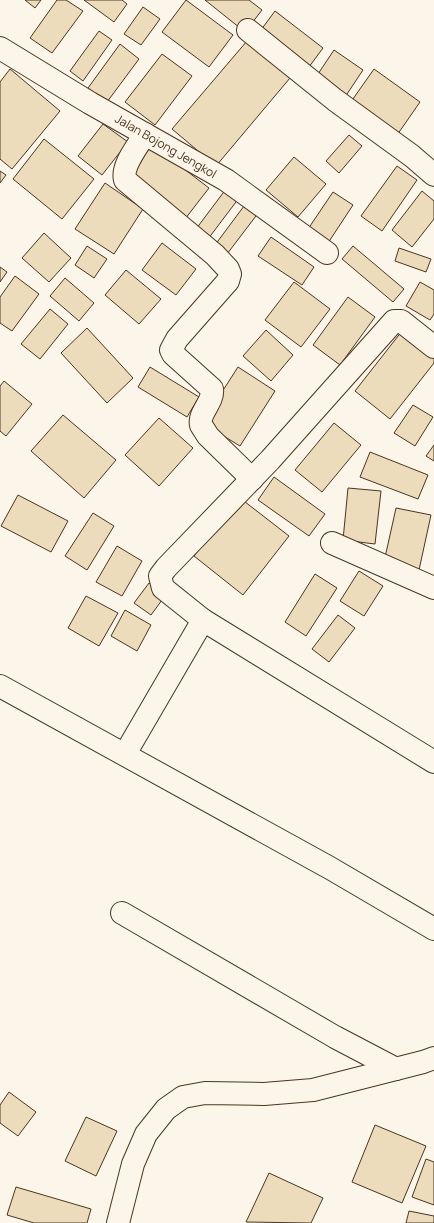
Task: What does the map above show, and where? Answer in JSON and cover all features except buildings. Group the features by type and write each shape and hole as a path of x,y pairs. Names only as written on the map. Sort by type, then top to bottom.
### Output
{"street":[{"path":"248,30 335,100 412,156 434,175"},
{"name":"Jalan Bojong Jengkol","path":"1,49 90,103 226,180 327,253"},
{"path":"146,134 126,168 124,175 125,180 208,248 228,269 230,274 228,281 177,338 171,350 173,354 212,389 213,395 202,415 201,425 208,436 252,478"},
{"path":"434,347 401,321 394,321 252,478 160,576 163,588 203,620 434,762"},
{"path":"332,543 434,588"},
{"path":"125,754 203,620"},
{"path":"0,686 330,868 434,930"},
{"path":"122,913 335,1037 396,1069"},
{"path":"118,1223 133,1164 146,1134 166,1108 183,1097 205,1093 264,1094 313,1090 434,1058"}]}
